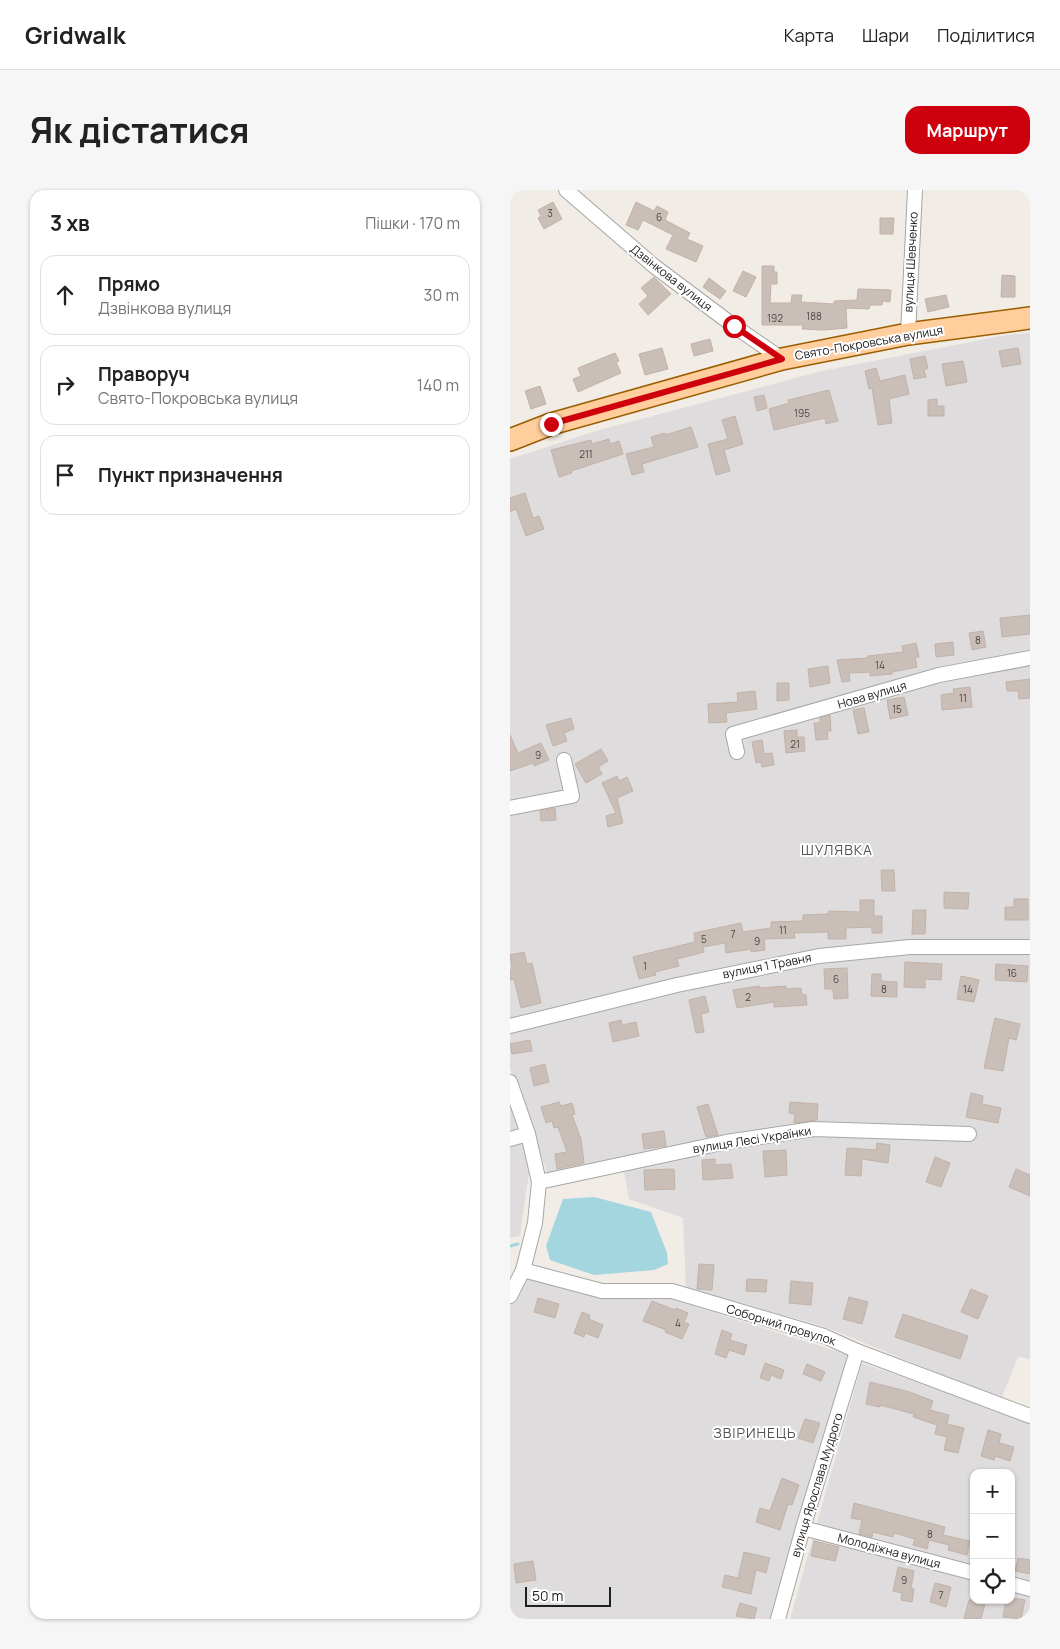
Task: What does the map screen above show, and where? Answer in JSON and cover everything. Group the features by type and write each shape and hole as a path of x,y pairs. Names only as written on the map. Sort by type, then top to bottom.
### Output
{"main road":[{"name":"Свято-Покровська вулиця","path":"510,440 551,424 782,359 908,334 1030,318"}],"street":[{"name":"Дзвінкова вулиця","path":"566,190 654,266 734,326 782,359"},
{"name":"вулиця Шевченко","path":"908,334 914,190"},
{"name":"Нова вулиця","path":"737,752 733,734 939,676 1030,658"},
{"path":"510,808 572,796 564,760"},
{"name":"вулиця 1 Травня","path":"510,1026 677,985 818,956 910,947 1030,947"},
{"path":"510,1082 528,1134 539,1182 535,1223 523,1270 510,1296"},
{"name":"вулиця Лесі Українки","path":"539,1182 726,1142 814,1130 969,1134"},
{"path":"510,1139 528,1134"},
{"name":"Соборний провулок","path":"523,1270 602,1291 672,1291 824,1336 857,1351 1030,1416"},
{"name":"вулиця Ярослава Мудрого","path":"778,1619 803,1528 857,1351"},
{"name":"Молодіжна вулиця","path":"803,1528 970,1573"},
{"path":"1015,1585 1030,1589"}],"shaded area":[{"path":"1030,333 1030,1359 1018,1357 1001,1399 823,1326 686,1289 683,1218 629,1199 622,1160 548,1175 510,1068 510,459 596,431 822,371 1006,335"},
{"path":"510,1101 519,1125 529,1172 520,1236 510,1238"},
{"path":"526,1276 597,1296 671,1299 849,1355 771,1619 510,1619 510,1306"},
{"path":"862,1363 1030,1422 1030,1619 790,1619"}],"water":[{"path":"594,1197 651,1212 667,1253 668,1264 654,1270 594,1275 550,1260 546,1246 563,1199"}],"building":[{"path":"553,202 562,219 544,229 538,218 541,216 538,210"},
{"path":"636,202 654,211 657,206 668,212 665,220 690,233 687,239 703,246 696,262 666,249 673,235 643,220 638,230 626,225"},
{"path":"880,218 894,218 893,234 880,234"},
{"path":"762,266 774,266 774,272 777,272 777,284 771,284 770,303 791,303 792,295 802,295 801,302 834,304 834,301 857,300 858,289 891,290 890,302 883,301 882,305 870,305 869,309 846,308 847,328 824,330 802,329 803,325 762,325"},
{"path":"743,271 756,277 746,297 733,291"},
{"path":"1002,275 1015,276 1015,297 1001,297"},
{"path":"654,277 671,294 648,315 639,304 648,296 641,288"},
{"path":"709,278 726,291 720,299 703,287"},
{"path":"946,295 949,307 928,312 925,299"},
{"path":"710,339 713,351 694,356 691,344"},
{"path":"662,348 668,369 645,375 639,354"},
{"path":"1018,348 1021,364 1002,367 999,351"},
{"path":"615,353 619,361 616,362 621,373 578,392 573,379 581,376 578,368"},
{"path":"925,356 928,368 924,370 926,377 914,379 910,359"},
{"path":"963,361 967,382 946,386 942,364"},
{"path":"876,368 880,381 905,375 909,394 889,399 892,423 878,425 872,388 869,389 865,371"},
{"path":"540,386 546,404 531,409 525,391"},
{"path":"829,390 838,421 826,424 825,418 774,430 769,409 789,403 788,400"},
{"path":"764,395 767,408 757,411 754,397"},
{"path":"937,399 937,406 944,406 944,416 928,416 928,400"},
{"path":"735,416 743,444 724,450 730,471 716,475 708,444 728,439 722,420"},
{"path":"691,427 698,447 642,464 644,472 632,475 626,454 654,447 651,437"},
{"path":"609,439 610,444 619,441 623,454 571,471 572,473 559,477 551,450 591,440 592,444"},
{"path":"525,493 533,518 539,516 544,529 526,536 516,509 510,512 510,498"},
{"path":"1030,615 1030,634 1002,637 1000,618"},
{"path":"983,631 986,647 972,650 969,633"},
{"path":"953,642 954,655 936,657 935,644"},
{"path":"916,643 919,657 915,657 917,667 892,672 892,674 870,676 870,672 849,673 850,681 842,682 837,660 868,658 868,656 903,652 902,646"},
{"path":"828,666 830,683 810,687 808,669"},
{"path":"1030,679 1030,698 1019,699 1018,691 1007,691 1006,682"},
{"path":"777,683 789,683 789,700 777,701"},
{"path":"970,687 972,707 942,710 941,695 954,693 953,689"},
{"path":"755,691 757,709 726,713 727,722 709,723 708,704 738,702 737,693"},
{"path":"904,697 908,715 890,719 887,700"},
{"path":"864,708 869,732 858,734 853,710"},
{"path":"830,715 831,731 827,731 828,739 816,740 814,723 820,723 820,718"},
{"path":"571,718 574,729 564,733 567,741 553,746 546,725"},
{"path":"797,730 797,737 804,737 805,751 786,753 784,731"},
{"path":"510,735 518,753 541,743 549,760 534,766 533,763 510,771"},
{"path":"762,740 764,754 772,753 774,765 762,767 761,762 756,763 752,742"},
{"path":"601,749 608,761 598,767 602,774 586,783 575,764"},
{"path":"617,776 619,781 627,777 633,791 617,798 623,823 608,827 606,816 616,813 602,783"},
{"path":"555,808 556,820 541,821 540,811"},
{"path":"881,870 894,870 895,891 882,891"},
{"path":"944,892 969,893 968,909 944,908"},
{"path":"1014,899 1028,899 1028,920 1005,920 1005,907 1014,907"},
{"path":"860,900 874,900 874,916 882,916 882,933 872,933 872,927 846,928 846,939 828,939 828,932 794,933 795,938 764,939 765,950 751,952 751,949 726,953 725,943 703,947 704,952 677,959 679,966 655,972 656,975 639,979 633,957 695,942 694,933 741,923 743,932 771,928 771,922 803,921 803,915 828,914 829,911 860,912"},
{"path":"913,910 926,910 925,934 912,934"},
{"path":"524,952 527,964 532,963 541,1003 521,1008 514,979 510,980 510,970 512,969 510,955"},
{"path":"905,962 942,964 941,980 925,979 925,988 904,987"},
{"path":"996,964 1028,966 1027,982 995,980"},
{"path":"847,968 848,998 834,999 833,989 825,989 824,969"},
{"path":"872,974 881,974 881,981 897,982 897,997 871,996"},
{"path":"961,976 979,980 974,1002 957,999"},
{"path":"759,986 760,988 786,986 786,989 801,988 802,995 806,995 807,1005 774,1007 774,1002 737,1008 733,990"},
{"path":"705,996 709,1012 701,1014 704,1032 696,1033 689,1000"},
{"path":"995,1018 1020,1024 1016,1040 1009,1038 1003,1071 984,1068"},
{"path":"621,1020 622,1025 636,1022 639,1036 613,1042 609,1023"},
{"path":"530,1040 532,1051 512,1054 510,1044"},
{"path":"545,1064 549,1082 534,1086 530,1068"},
{"path":"971,1093 983,1096 982,1104 1001,1108 998,1123 966,1117"},
{"path":"559,1102 561,1106 572,1103 575,1114 572,1115 581,1139 584,1163 557,1169 555,1154 567,1152 558,1127 554,1128 552,1121 546,1123 541,1107"},
{"path":"790,1102 818,1104 817,1120 794,1123 795,1114 789,1113"},
{"path":"708,1104 718,1135 706,1137 697,1107"},
{"path":"664,1131 666,1146 644,1149 642,1134"},
{"path":"877,1143 890,1145 888,1163 862,1159 861,1176 845,1175 847,1148 876,1150"},
{"path":"786,1150 787,1175 765,1177 763,1151"},
{"path":"935,1157 950,1163 941,1187 926,1182"},
{"path":"715,1159 715,1165 731,1164 733,1178 703,1180 702,1160"},
{"path":"674,1169 675,1189 645,1190 644,1170"},
{"path":"1016,1169 1030,1175 1030,1196 1009,1187"},
{"path":"699,1264 714,1265 712,1290 697,1289"},
{"path":"747,1279 767,1280 766,1292 746,1291"},
{"path":"791,1281 813,1283 811,1305 789,1303"},
{"path":"971,1289 988,1296 978,1319 961,1312"},
{"path":"849,1297 868,1302 862,1324 843,1319"},
{"path":"538,1298 559,1304 555,1318 534,1312"},
{"path":"652,1301 688,1313 684,1322 689,1324 682,1339 643,1321"},
{"path":"582,1312 590,1315 589,1319 603,1325 598,1338 585,1333 584,1337 574,1333"},
{"path":"903,1314 968,1336 960,1359 895,1337"},
{"path":"722,1330 732,1334 730,1340 747,1345 744,1355 729,1350 726,1358 715,1354"},
{"path":"765,1363 784,1370 781,1379 771,1375 769,1381 760,1378"},
{"path":"807,1364 825,1372 821,1381 803,1374"},
{"path":"870,1382 910,1392 933,1401 930,1410 949,1415 947,1424 964,1428 958,1453 944,1450 947,1437 935,1434 937,1425 913,1417 914,1414 880,1405 880,1407 866,1404"},
{"path":"805,1419 820,1423 813,1443 798,1438"},
{"path":"988,1430 1001,1434 999,1443 1014,1447 1010,1461 995,1456 994,1460 981,1456"},
{"path":"782,1478 799,1485 792,1505 788,1504 780,1530 756,1522 760,1508 770,1511"},
{"path":"854,1503 945,1527 943,1535 970,1541 967,1555 948,1550 949,1545 929,1540 927,1549 913,1545 915,1539 894,1533 893,1537 873,1532 872,1537 859,1534 862,1520 851,1518"},
{"path":"814,1541 839,1547 835,1561 811,1556"},
{"path":"744,1552 770,1558 766,1573 756,1570 751,1594 722,1587 725,1575 738,1578"},
{"path":"1018,1558 1030,1560 1030,1574 1015,1571"},
{"path":"533,1561 536,1580 516,1583 514,1564"},
{"path":"898,1567 914,1571 911,1588 914,1589 912,1602 901,1600 902,1593 893,1591"},
{"path":"935,1583 951,1587 946,1607 930,1602"},
{"path":"1015,1599 1025,1600 1021,1619 1003,1617 1005,1604 1015,1604"},
{"path":"969,1600 970,1604 985,1604 981,1619 964,1619"},
{"path":"740,1603 757,1608 754,1619 736,1616"}],"waterway":[{"path":"510,1246 518,1244"}],"district":[{"name":"ШУЛЯВКА","path":"837,850"},
{"name":"ЗВІРИНЕЦЬ","path":"755,1433"}],"route":[{"path":"551,424 782,359 734,326"}]}
